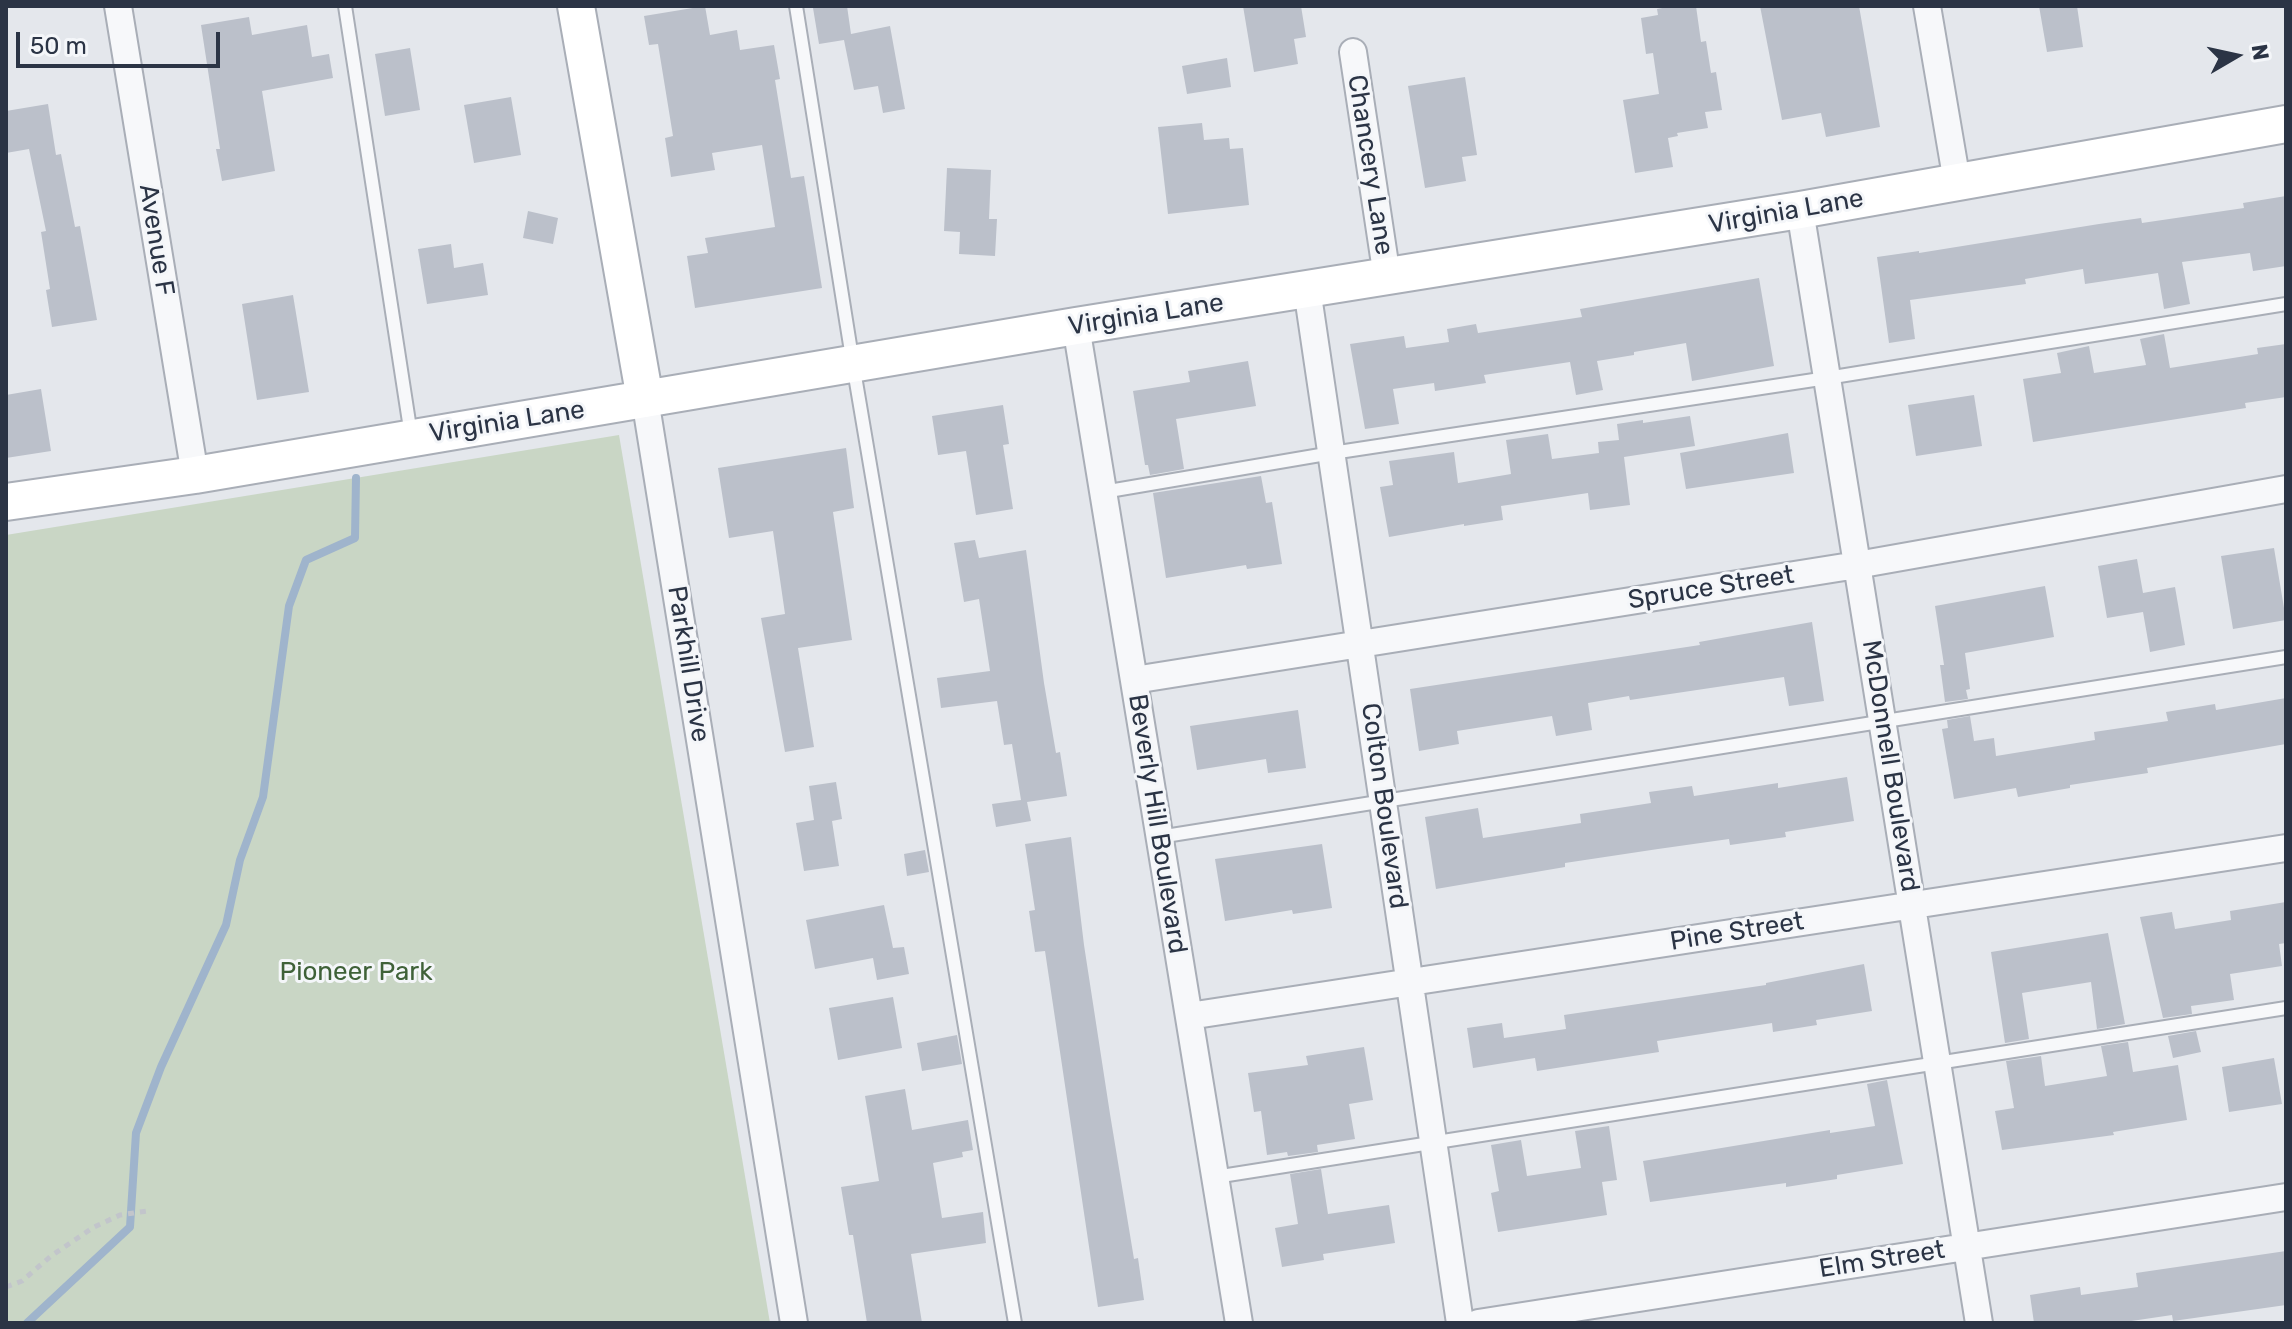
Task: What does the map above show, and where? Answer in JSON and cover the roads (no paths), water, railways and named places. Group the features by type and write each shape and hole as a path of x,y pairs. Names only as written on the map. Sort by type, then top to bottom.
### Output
{"street":[{"name":"Avenue F","path":"118,6 195,475"},
{"name":"Parkhill Drive","path":"576,6 645,399 794,1323"},
{"path":"1927,6 1957,182"},
{"name":"Chancery Lane","path":"1353,52 1387,277"},
{"name":"Virginia Lane","path":"6,502 195,475 1076,326 1800,210 2286,124"},
{"name":"McDonnell Boulevard","path":"1800,210 1979,1323"},
{"name":"Colton Boulevard","path":"1307,289 1460,1323"},
{"name":"Beverly Hill Boulevard","path":"1076,326 1239,1323"},
{"name":"Spruce Street","path":"1134,680 1857,565 2286,489"},
{"name":"Pine Street","path":"1189,1016 2286,848"},
{"name":"Elm Street","path":"1478,1323 2286,1197"}],"lane":[{"path":"345,6 412,438"},
{"path":"796,6 853,364 1015,1323"},
{"path":"1103,492 1332,453 2286,304"},
{"path":"1159,837 2286,657"},
{"path":"1215,1177 2286,1008"}],"waterway":[{"path":"27,1323 130,1227 136,1133 161,1067 226,925 240,860 263,797 289,606 306,560 355,538 356,478"}],"park label":[{"name":"Pioneer Park","path":"356,972"}]}
